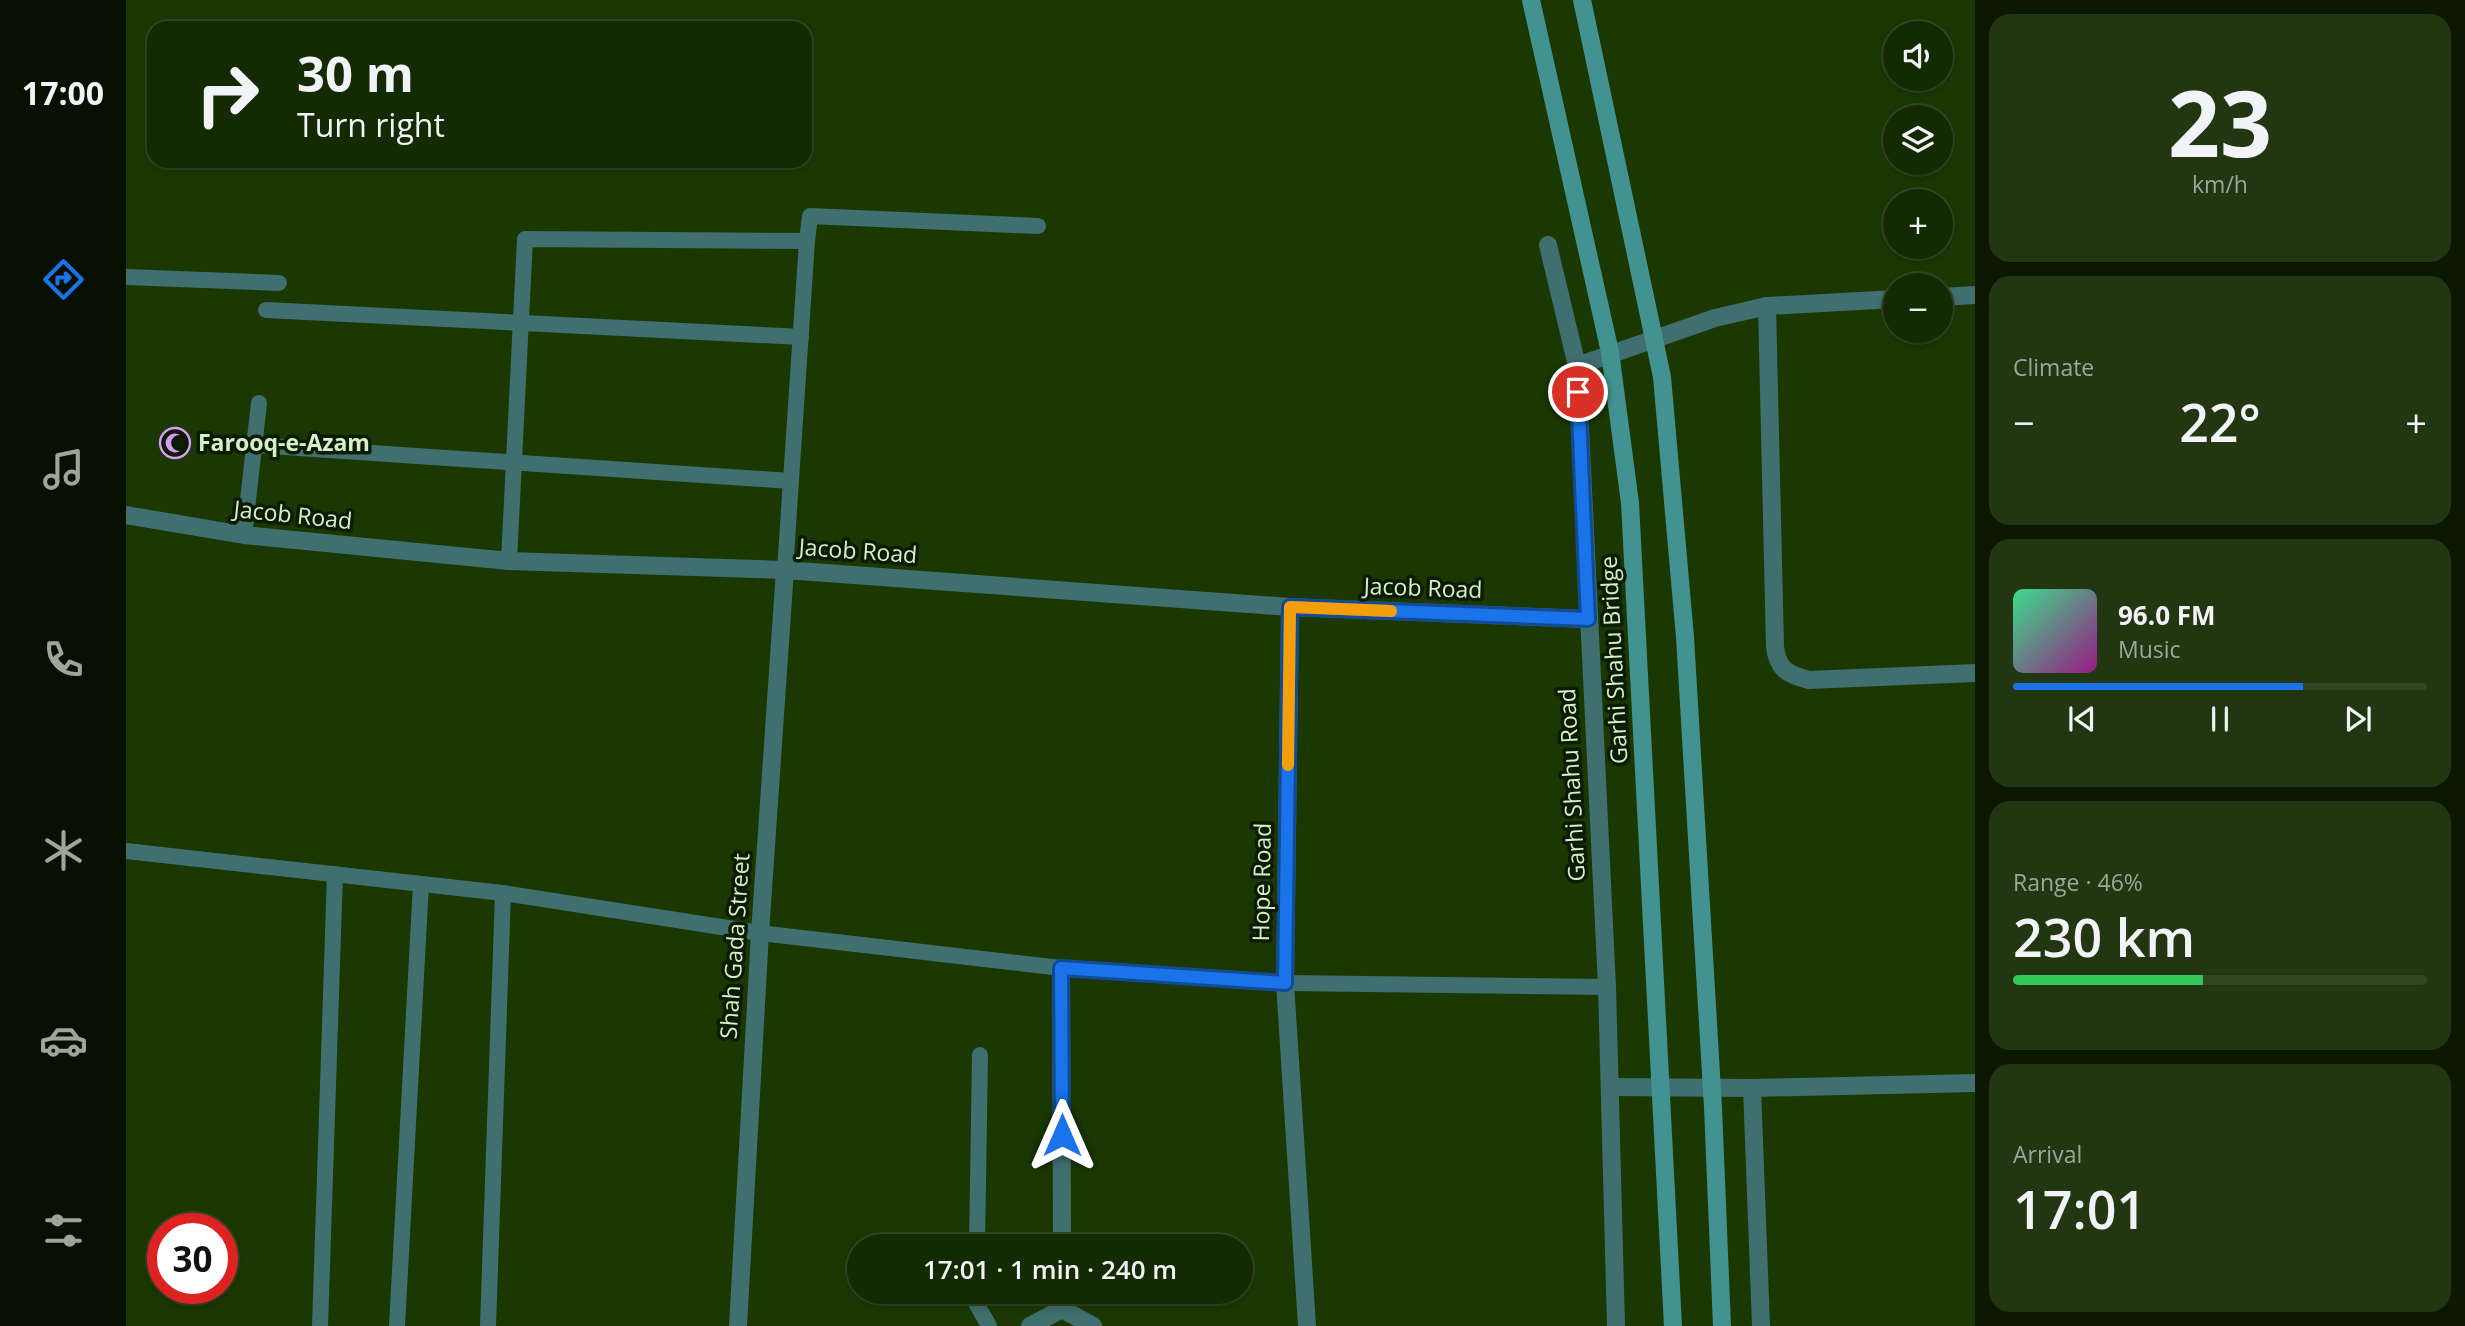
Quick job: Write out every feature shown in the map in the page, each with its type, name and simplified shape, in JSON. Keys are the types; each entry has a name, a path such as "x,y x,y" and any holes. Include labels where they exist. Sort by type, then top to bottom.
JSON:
{"main road":[{"name":"Garhi Shahu Bridge","path":"1531,0 1610,352 1630,503 1673,1326"},
{"path":"1582,0 1662,377 1685,637 1713,1107 1722,1326"}],"street":[{"name":"Garhi Shahu Road","path":"1548,245 1577,366 1607,987 1616,1326"},
{"path":"1953,296 1975,295"},
{"path":"1577,366 1714,318 1767,306 1883,300"},
{"path":"1767,306 1775,646 1782,669 1792,676 1809,680 1975,673"},
{"name":"Jacob Road","path":"126,515 244,535 509,561 785,570 1290,607 1588,619"},
{"name":"Shah Gada Street","path":"738,1326 760,933 785,570"},
{"name":"Hope Road","path":"1290,607 1285,983 1307,1326"},
{"path":"1061,968 1062,1234"},
{"path":"1610,1087 1752,1088 1975,1083"},
{"path":"1752,1088 1761,1326"},
{"path":"1030,1326 1057,1304"},
{"path":"1067,1304 1093,1326"}],"lane":[{"path":"785,570 810,216 1038,226"},
{"path":"509,561 525,239 807,241"},
{"path":"126,277 279,283"},
{"path":"266,310 801,337"},
{"path":"244,535 260,402"},
{"path":"254,445 791,481"},
{"path":"126,850 503,893 760,933 1061,968 1285,983 1607,987"},
{"path":"320,1326 335,874"},
{"path":"397,1326 421,884"},
{"path":"488,1326 503,893"},
{"path":"977,1234 980,1055"},
{"path":"977,1304 989,1326"}],"slow traffic":[{"path":"1288,765 1290,607 1391,611"}],"place":[{"name":"Farooq-e-Azam","path":"175,443"}],"route":[{"path":"1062,1135 1061,968 1285,983 1290,607 1588,619 1578,392"}]}
